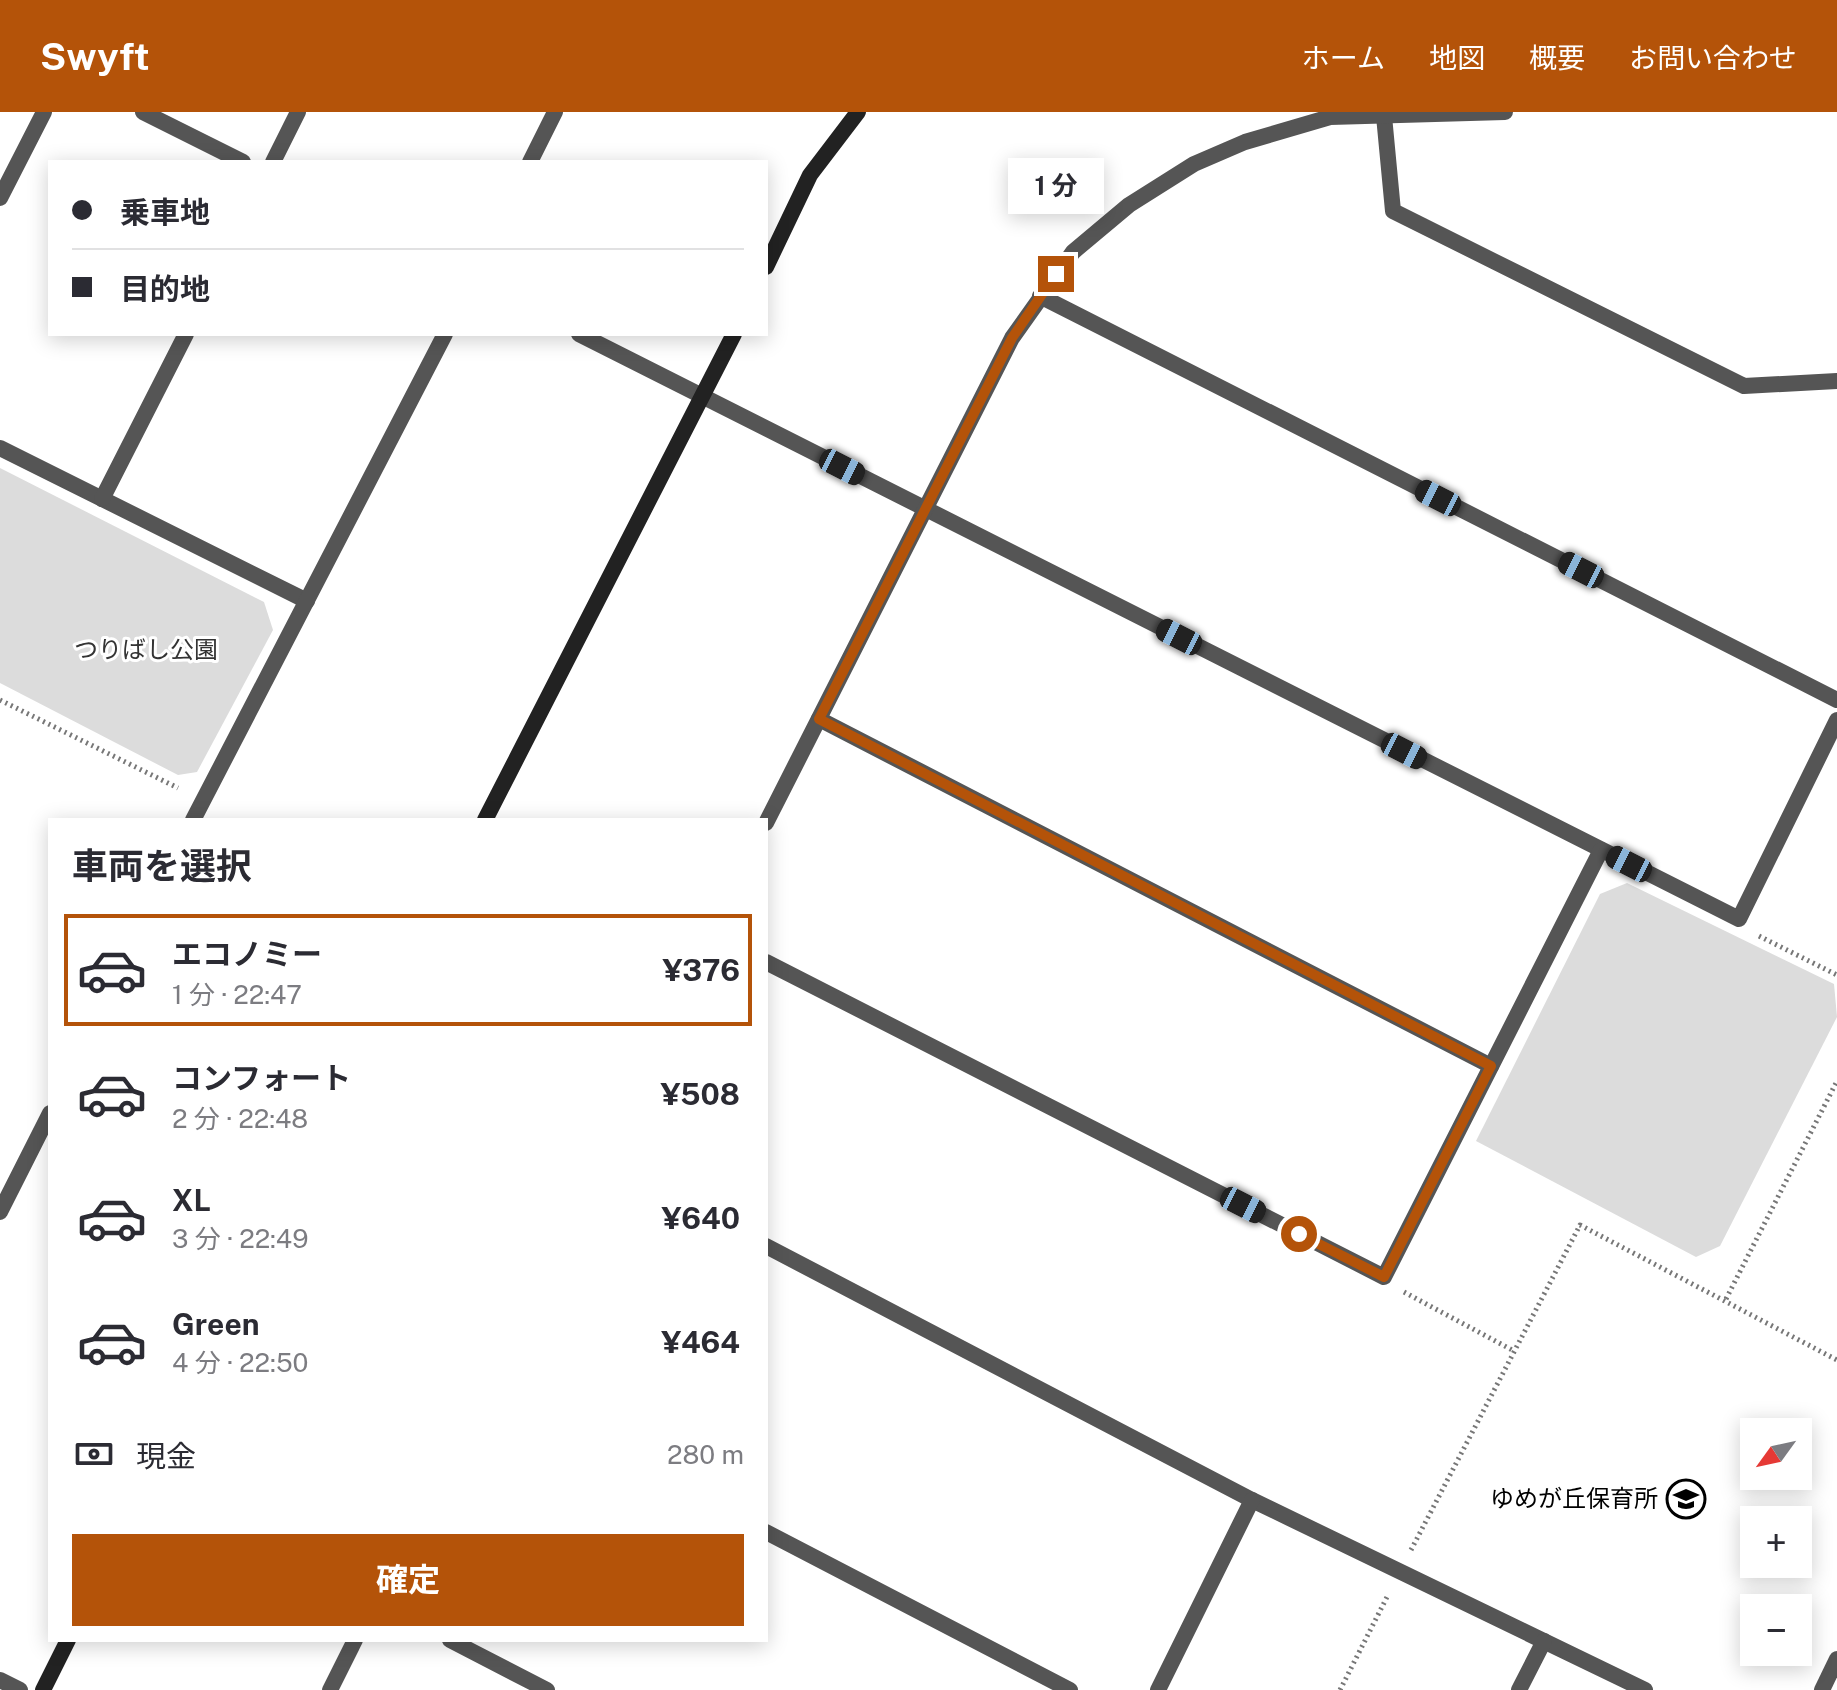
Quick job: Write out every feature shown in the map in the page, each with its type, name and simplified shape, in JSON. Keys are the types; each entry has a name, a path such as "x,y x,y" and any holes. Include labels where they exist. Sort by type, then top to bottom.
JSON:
{"street":[{"path":"0,198 44,112"},
{"path":"143,112 239,160"},
{"path":"274,160 298,112"},
{"path":"531,160 555,112"},
{"path":"768,263 810,175 858,112"},
{"path":"768,819 1012,338 1073,252 1129,205 1194,164 1245,142 1330,117 1505,112"},
{"path":"1384,116 1393,211 1744,386 1837,381"},
{"path":"1040,296 1837,700"},
{"path":"102,499 185,336"},
{"path":"194,818 444,336"},
{"path":"583,336 1739,919 1837,720"},
{"path":"486,818 733,336"},
{"path":"0,448 307,601"},
{"path":"819,719 1491,1066"},
{"path":"768,963 1384,1277 1601,850"},
{"path":"0,1212 48,1117"},
{"path":"768,1247 1252,1500 1399,1574 1645,1690"},
{"path":"1158,1690 1252,1500"},
{"path":"768,1533 1070,1690"},
{"path":"1519,1690 1544,1641"},
{"path":"43,1690 67,1642"},
{"path":"330,1690 354,1642"},
{"path":"454,1642 547,1690"},
{"path":"1822,1690 1837,1659"},
{"path":"0,1680 20,1690"}],"path":[{"path":"0,700 203,801"},
{"path":"1739,919 1762,938 1837,975"},
{"path":"1726,1299 1837,1081"},
{"path":"1340,1690 1580,1225 1837,1360"},
{"path":"1384,1277 1407,1294 1514,1351"}],"green space":[{"name":"つりばし公園","path":"0,468 264,602 273,630 197,772 178,775 0,683"},
{"path":"1627,883 1834,984 1837,1017 1720,1246 1696,1257 1476,1141 1600,894"}],"place":[{"name":"ゆめが丘保育所","path":"1686,1499"}],"route":[{"path":"1056,274 1012,338 819,719 1491,1066 1384,1277 1299,1234"}]}
